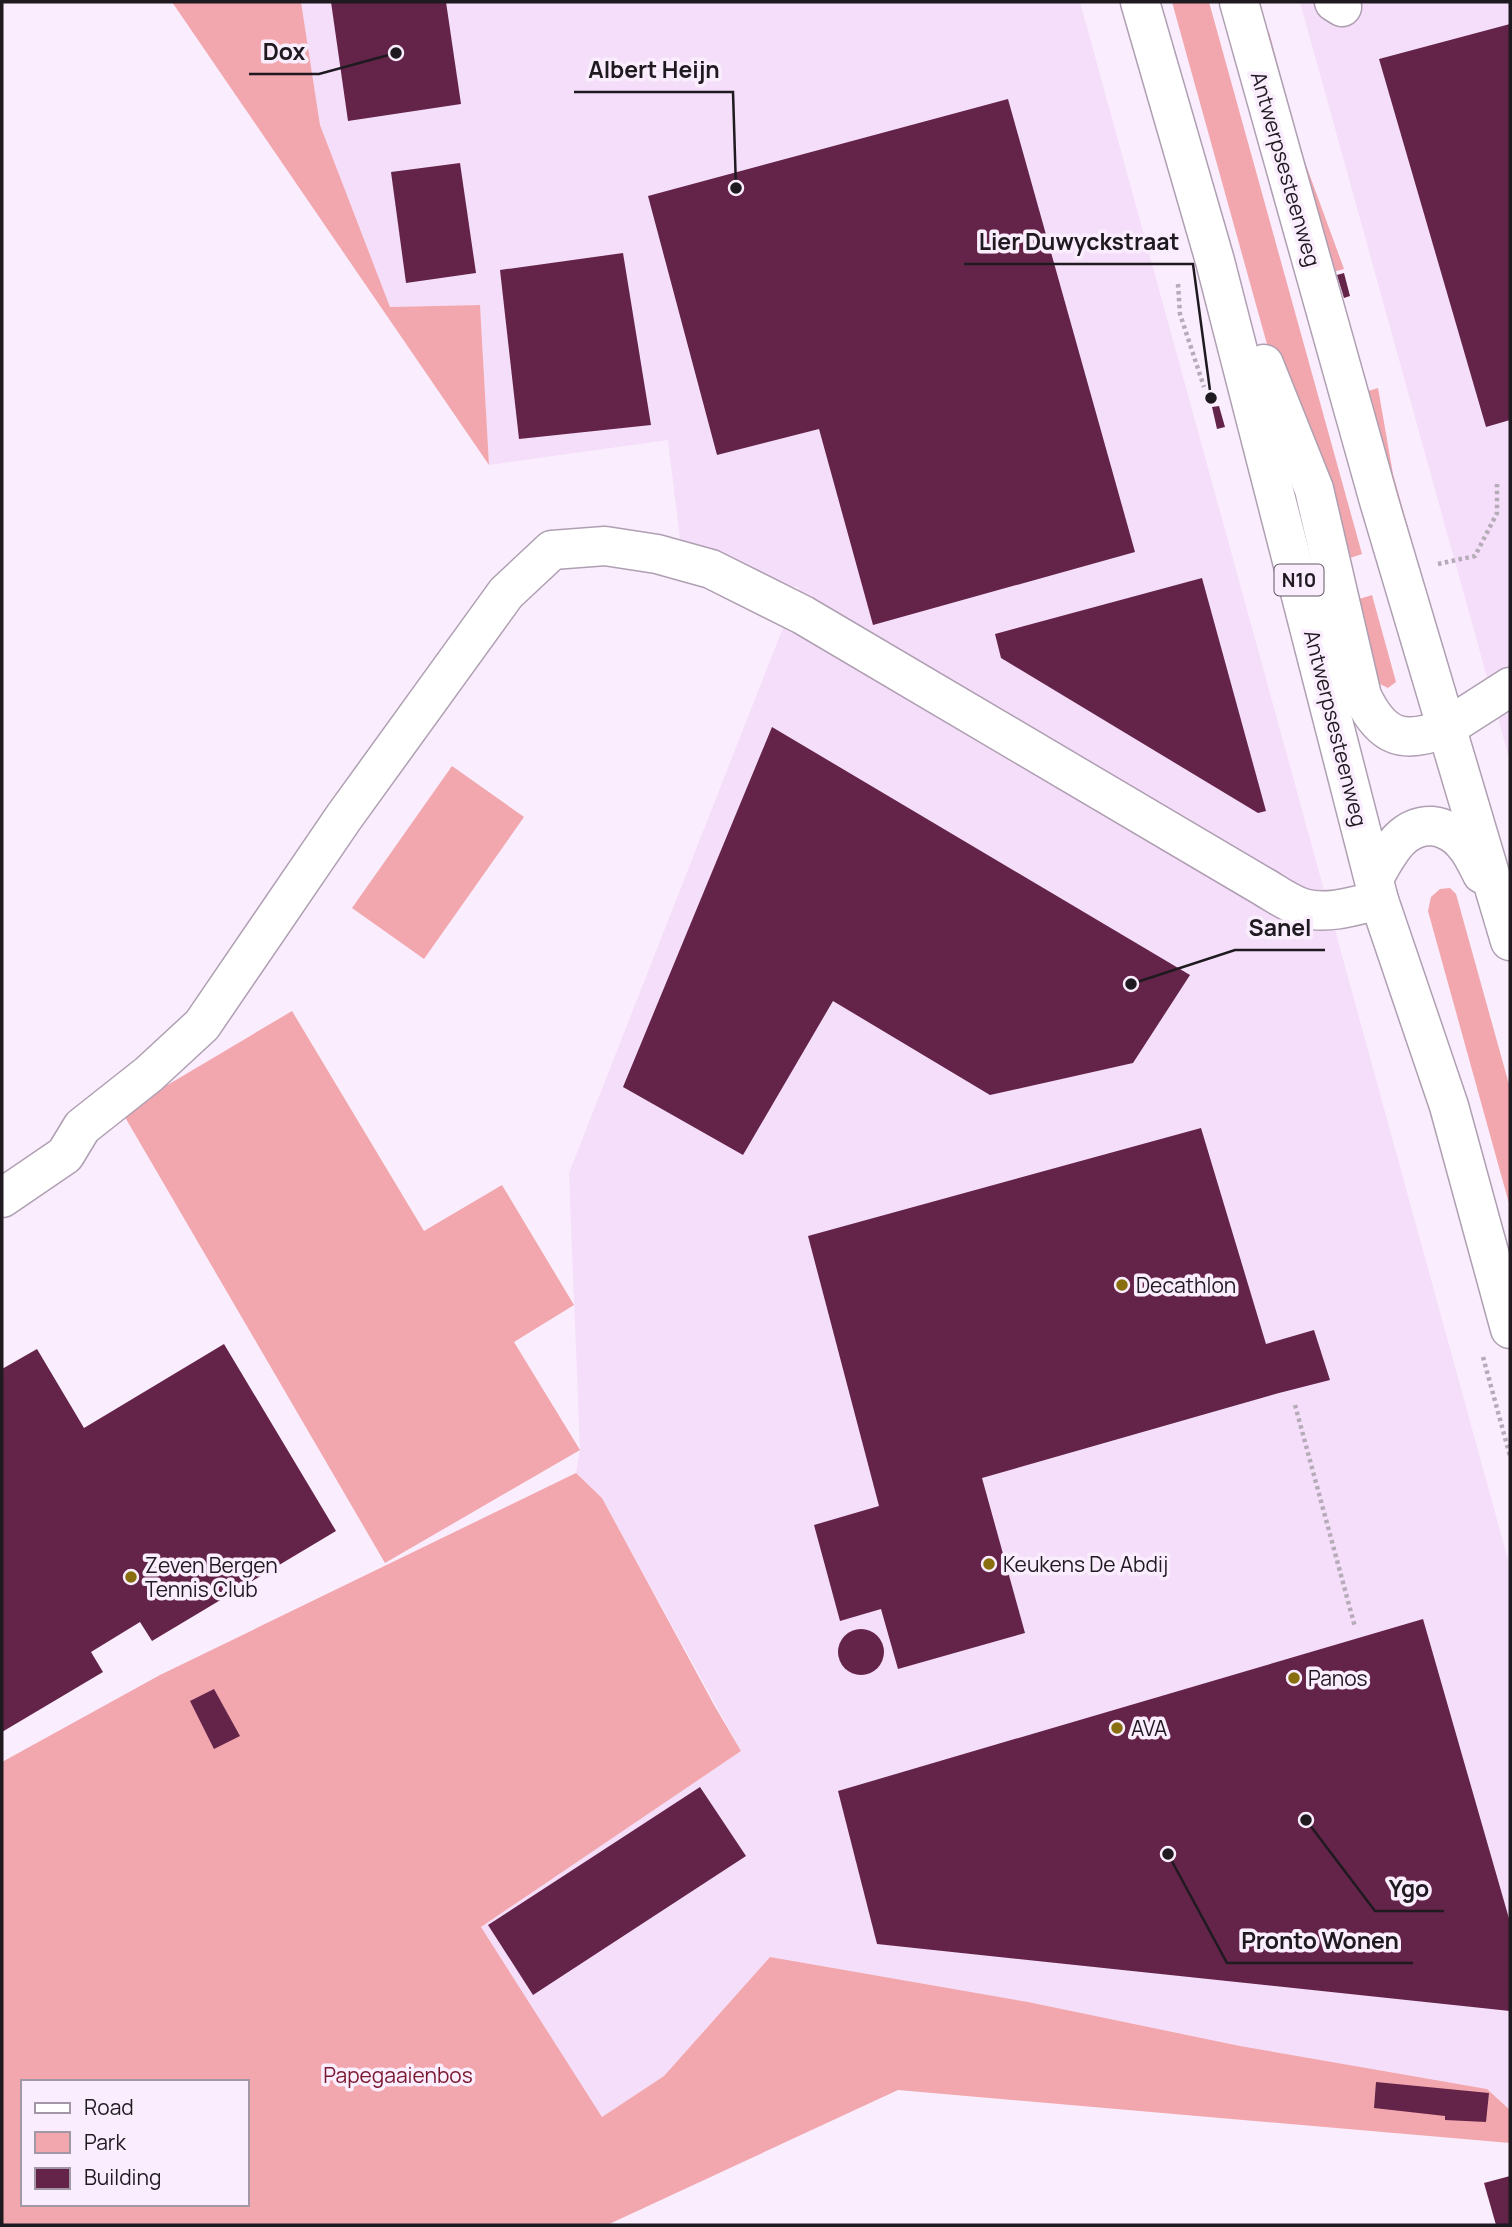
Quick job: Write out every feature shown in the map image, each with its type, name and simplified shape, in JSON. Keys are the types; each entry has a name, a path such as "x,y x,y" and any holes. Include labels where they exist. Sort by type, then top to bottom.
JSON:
{"main road":[{"name":"Antwerpsesteenweg","path":"1140,2 1216,261 1376,889 1449,1106 1510,1329"},
{"name":"Antwerpsesteenweg","path":"1247,4 1401,572 1505,923"},
{"name":"N10","path":"1216,261 1254,340 1314,489 1362,696 1372,716 1388,732 1425,737 1446,729"},
{"path":"2,1198 65,1155 82,1126 149,1073 202,1025 344,817 506,593 552,550 605,547 657,554 711,569 803,615 1302,908 1342,909 1376,889 1391,849 1404,835 1419,826 1443,827 1465,843 1505,923"},
{"path":"1446,729 1510,687"}],"path":[{"path":"1401,572 1475,556 1497,513 1497,484"},
{"path":"1295,1405 1355,1627"}],"shaded area":[{"path":"301,2 1080,2 1510,1567 1510,2110 1487,2089 1240,2046 1028,2002 770,1957 664,2076 602,2117 481,1927 741,1751 602,1498 576,1473 580,1450 569,1173 799,587 685,580 668,440 489,465 480,305 390,307 320,125"},
{"path":"1300,2 1510,2 1510,762 1485,670"}],"green space":[{"path":"172,2 301,2 320,125 390,307 480,305 489,465"},
{"path":"1172,2 1209,2 1362,554 1344,560 1270,355"},
{"path":"1269,32 1299,146 1344,269 1329,273 1264,36"},
{"path":"1378,388 1393,474 1412,542 1405,544 1365,392"},
{"path":"1372,595 1396,682 1388,688 1380,684 1356,600"},
{"path":"452,766 524,817 424,959 352,908"},
{"path":"1450,888 1456,894 1510,1088 1510,1207 1428,911 1431,897 1440,889"},
{"path":"292,1011 424,1231 502,1185 574,1305 514,1342 580,1450 385,1563 122,1112"},
{"name":"Papegaaienbos","path":"576,1473 602,1498 741,1751 481,1927 602,2117 664,2076 770,1957 1028,2002 1240,2046 1487,2089 1510,2110 1510,2143 898,2090 607,2225 2,2225 2,1762 160,1675"}],"building":[{"path":"331,2 446,2 461,104 348,121"},
{"path":"1510,24 1510,420 1486,427 1379,59"},
{"path":"1008,99 1135,552 873,625 819,429 717,455 648,196"},
{"path":"460,163 476,273 406,283 391,172"},
{"path":"623,253 651,425 519,439 500,270"},
{"path":"1344,273 1350,296 1344,298 1337,275"},
{"path":"1219,406 1225,427 1217,429 1212,407"},
{"path":"1202,578 1266,811 1258,813 1001,658 995,634"},
{"path":"772,727 1190,975 1133,1063 990,1095 833,1001 743,1155 623,1087"},
{"path":"1201,1128 1266,1344 1314,1330 1330,1380 982,1478 1025,1633 898,1669 881,1609 840,1621 814,1525 879,1506 808,1236"},
{"name":"Zeven Bergen Tennis Club","path":"224,1344 336,1531 152,1641 140,1622 91,1652 103,1672 2,1732 2,1369 37,1349 84,1428"},
{"path":"1423,1619 1510,1922 1510,2011 877,1944 838,1791"},
{"path":"861,1629 878,1635 884,1652 878,1669 861,1675 844,1669 838,1652 844,1635"},
{"path":"214,1689 240,1736 214,1749 190,1701"},
{"path":"700,1787 746,1856 533,1995 488,1925"},
{"path":"1376,2082 1489,2093 1486,2122 1445,2120 1445,2116 1374,2108"},
{"path":"1510,2176 1510,2225 1496,2225 1484,2183"}],"place":[{"name":"Dox","path":"396,53"},
{"name":"Albert Heijn","path":"736,188"},
{"name":"Lier Duwyckstraat","path":"1211,398"},
{"name":"Sanel","path":"1131,984"},
{"name":"Decathlon","path":"1122,1285"},
{"name":"Keukens De Abdij","path":"989,1564"},
{"name":"Zeven Bergen Tennis Club","path":"131,1577"},
{"name":"Panos","path":"1294,1678"},
{"name":"AVA","path":"1117,1728"},
{"name":"Ygo","path":"1306,1820"},
{"name":"Pronto Wonen","path":"1168,1854"}]}
